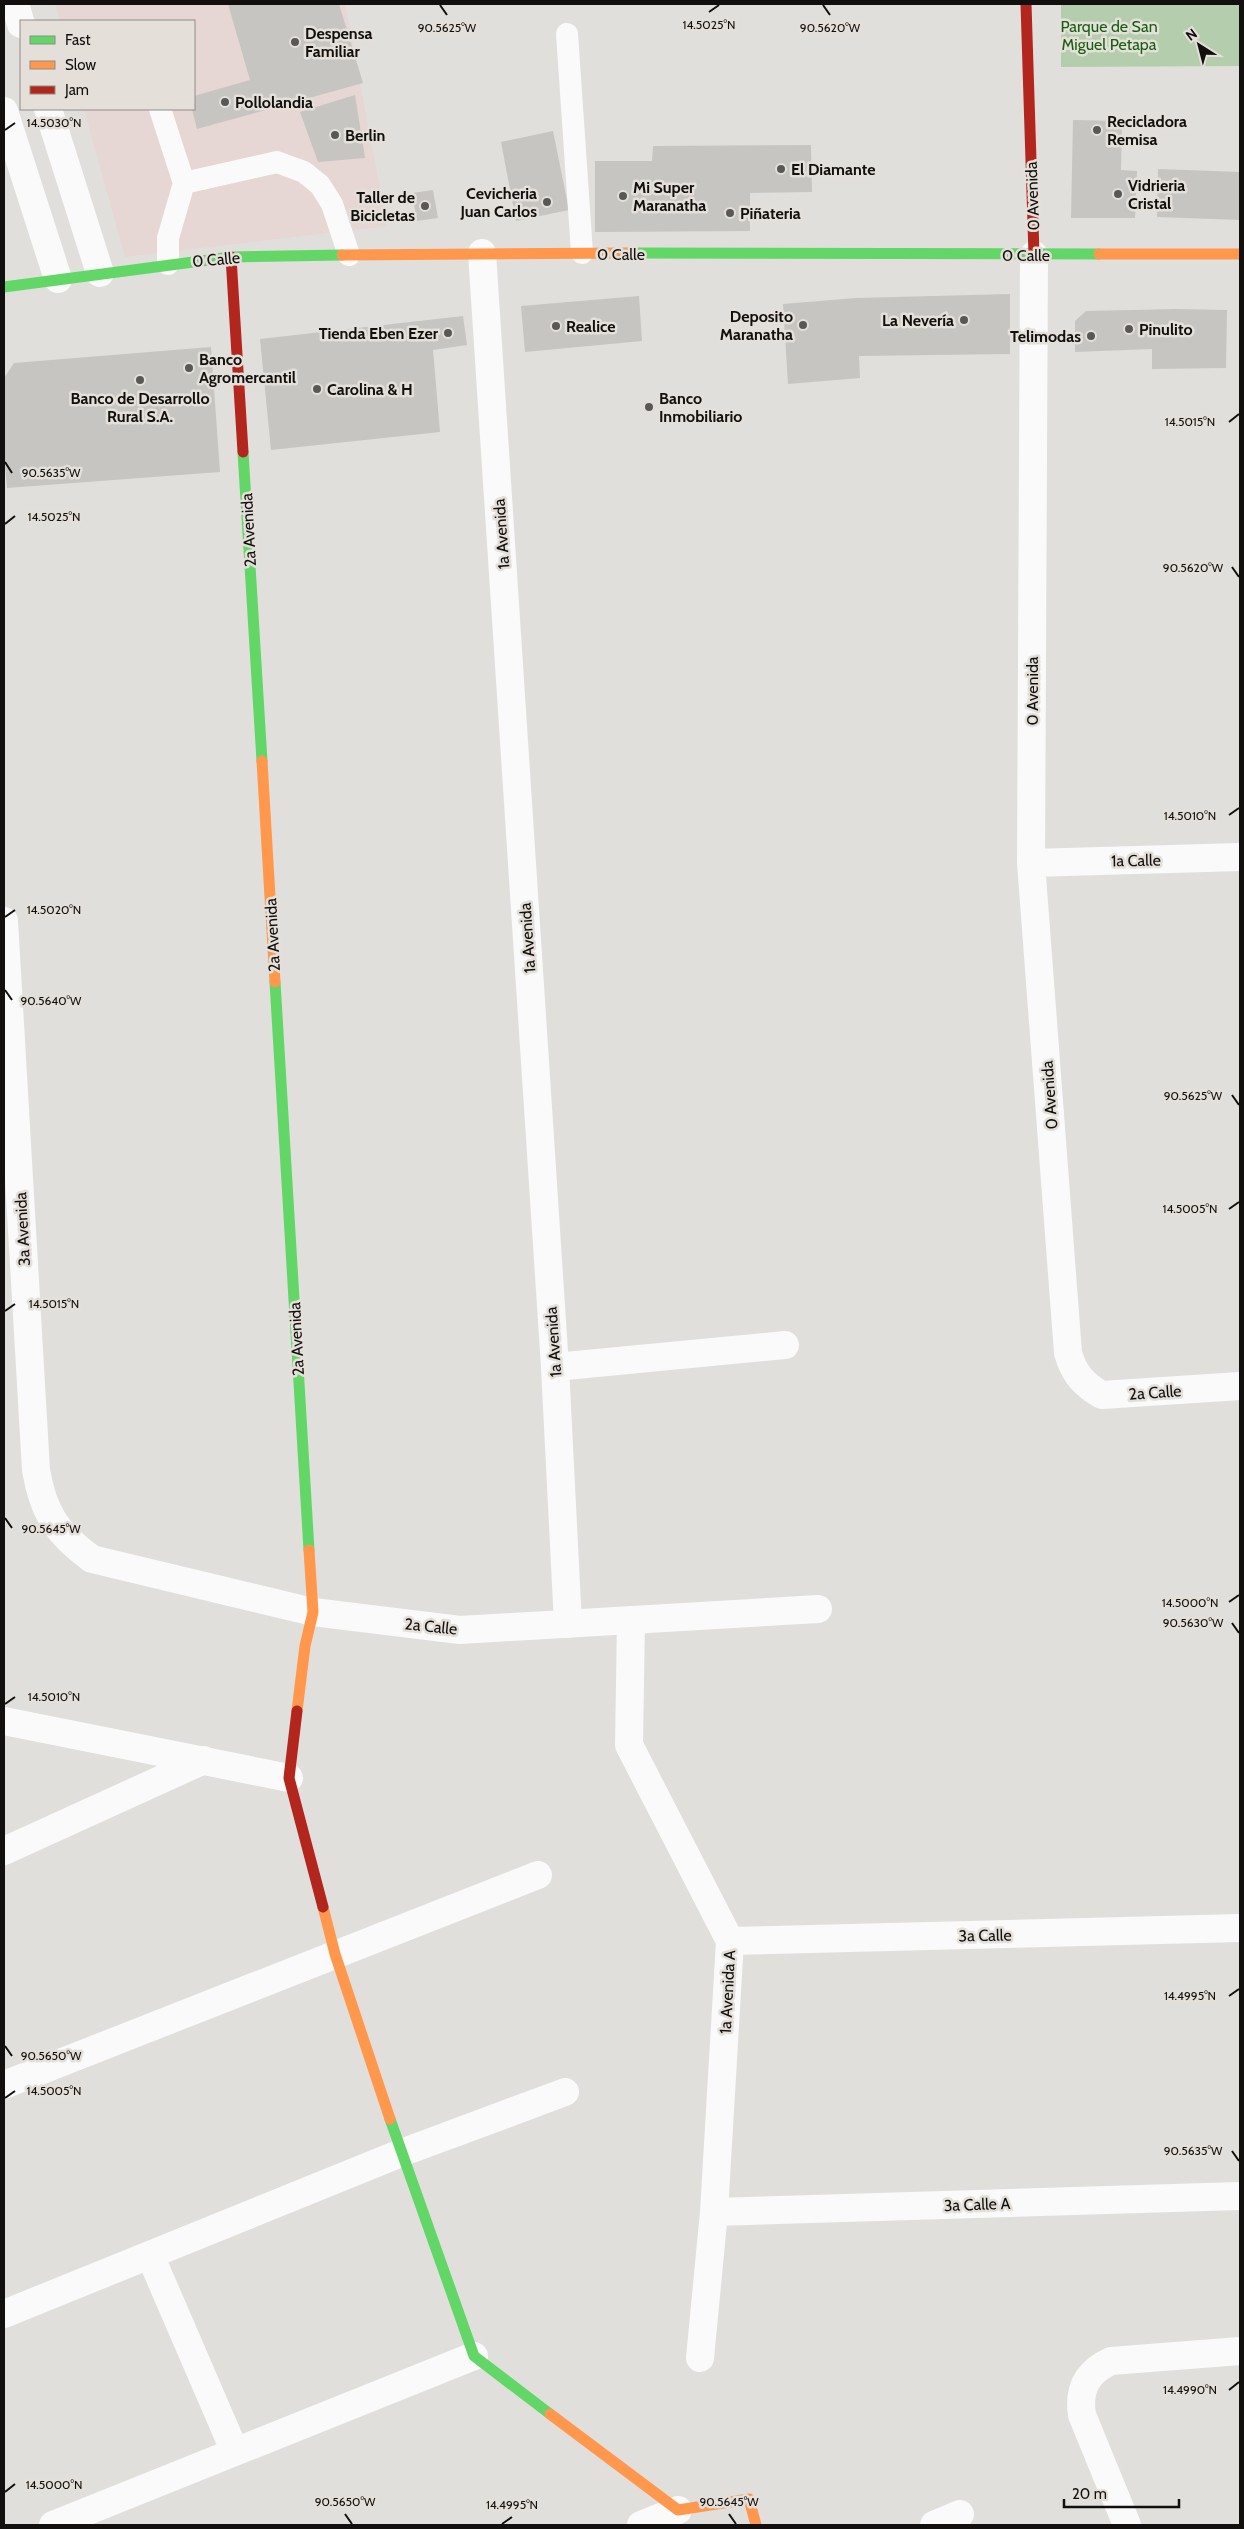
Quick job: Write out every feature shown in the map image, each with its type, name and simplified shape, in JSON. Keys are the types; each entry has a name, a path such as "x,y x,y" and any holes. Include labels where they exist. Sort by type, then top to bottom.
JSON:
{"street":[{"path":"16,4 20,20"},
{"name":"0 Avenida","path":"1026,4 1034,255 1031,863 1068,1353 1076,1375"},
{"path":"48,110 100,273"},
{"path":"4,111 58,279"},
{"name":"0 Calle","path":"4,287 231,257 482,252 1034,255 1240,254"},
{"name":"1a Avenida","path":"482,252 555,1367 568,1624"},
{"name":"2a Avenida","path":"231,257 313,1612 305,1646 289,1778"},
{"name":"1a Calle","path":"1031,863 1240,857"},
{"name":"3a Avenida","path":"4,921 36,1470 40,1492 48,1512 60,1531"},
{"path":"555,1367 785,1345"},
{"name":"2a Calle","path":"1076,1375 1083,1383 1102,1395 1240,1386"},
{"name":"2a Calle","path":"60,1531 75,1547 92,1559 313,1612 460,1630 818,1609"},
{"name":"1a Avenida A","path":"631,1620 629,1745 730,1941 714,2212 700,2358"},
{"path":"4,1721 289,1778 335,1954 401,2153 474,2356 678,2510"},
{"path":"4,1851 204,1760"},
{"path":"4,2085 538,1875"},
{"name":"3a Calle","path":"730,1941 1240,1928"},
{"path":"4,2314 401,2153 565,2092"},
{"name":"3a Calle A","path":"714,2212 1240,2196"},
{"path":"150,2254 235,2452"},
{"path":"1127,2525 1082,2415 1081,2396 1088,2377 1094,2370 1111,2361 1240,2351"},
{"path":"53,2525 474,2356"},
{"path":"641,2525 678,2510 749,2499 756,2525"},
{"path":"934,2525 960,2514"}],"lane":[{"path":"567,34 582,253"},
{"path":"160,110 184,183 168,238 168,264"},
{"path":"184,183 277,162 304,172 320,185 332,204 349,255"}],"shaded area":[{"path":"55,4 345,4 387,226 125,257 84,110 195,110 195,20 60,20"}],"green space":[{"name":"Parque de San Miguel Petapa","path":"1061,4 1240,4 1240,66 1061,67"}],"building":[{"name":"Despensa Familiar","path":"228,4 339,4 363,83 197,129 192,110 195,110 195,96 250,80"},
{"name":"Berlin","path":"355,95 365,158 318,162 300,112"},
{"path":"1073,120 1122,121 1121,170 1137,171 1135,218 1071,218"},
{"path":"553,131 569,210 516,221 501,142"},
{"path":"811,145 812,192 750,193 750,231 595,232 595,161 652,161 653,146"},
{"path":"1158,169 1240,172 1240,220 1157,217"},
{"name":"Taller de Bicicletas","path":"433,190 438,218 417,221 412,193"},
{"path":"1010,294 1010,354 859,356 860,378 788,384 783,304 856,298"},
{"path":"639,296 642,341 525,352 521,306"},
{"path":"1227,310 1226,368 1152,369 1152,349 1075,352 1075,321 1086,311"},
{"path":"463,316 467,345 433,350 440,432 271,450 260,339"},
{"path":"211,347 220,472 7,488 4,451 4,378 14,363"}],"traffic: fast":[{"path":"628,253 1099,254"},
{"path":"4,287 231,257 342,255"},
{"path":"243,452 262,761"},
{"path":"275,982 309,1550"},
{"path":"390,2119 474,2356 550,2414"}],"traffic: slow":[{"path":"342,255 628,253"},
{"path":"1099,254 1240,254"},
{"path":"262,761 275,982"},
{"path":"297,1711 305,1646 313,1612 309,1550"},
{"path":"323,1907 335,1954 390,2119"},
{"path":"550,2414 678,2510 749,2499 756,2525"}],"traffic: jam":[{"path":"1026,4 1034,255"},
{"path":"231,257 243,452"},
{"path":"297,1711 289,1778 323,1907"}],"place":[{"name":"Despensa Familiar","path":"295,42"},
{"name":"Pollolandia","path":"225,102"},
{"name":"Recicladora Remisa","path":"1097,130"},
{"name":"Berlin","path":"335,135"},
{"name":"El Diamante","path":"781,169"},
{"name":"Vidrieria Cristal","path":"1118,194"},
{"name":"Mi Super Maranatha","path":"623,196"},
{"name":"Cevicheria Juan Carlos","path":"547,202"},
{"name":"Taller de Bicicletas","path":"425,206"},
{"name":"Piñateria","path":"730,213"},
{"name":"La Nevería","path":"964,320"},
{"name":"Deposito Maranatha","path":"803,325"},
{"name":"Realice","path":"556,326"},
{"name":"Pinulito","path":"1129,329"},
{"name":"Tienda Eben Ezer","path":"448,333"},
{"name":"Telimodas","path":"1091,336"},
{"name":"Banco Agromercantil","path":"189,368"},
{"name":"Banco de Desarrollo Rural S.A.","path":"140,380"},
{"name":"Carolina & H","path":"317,389"},
{"name":"Banco Inmobiliario","path":"649,407"}]}
